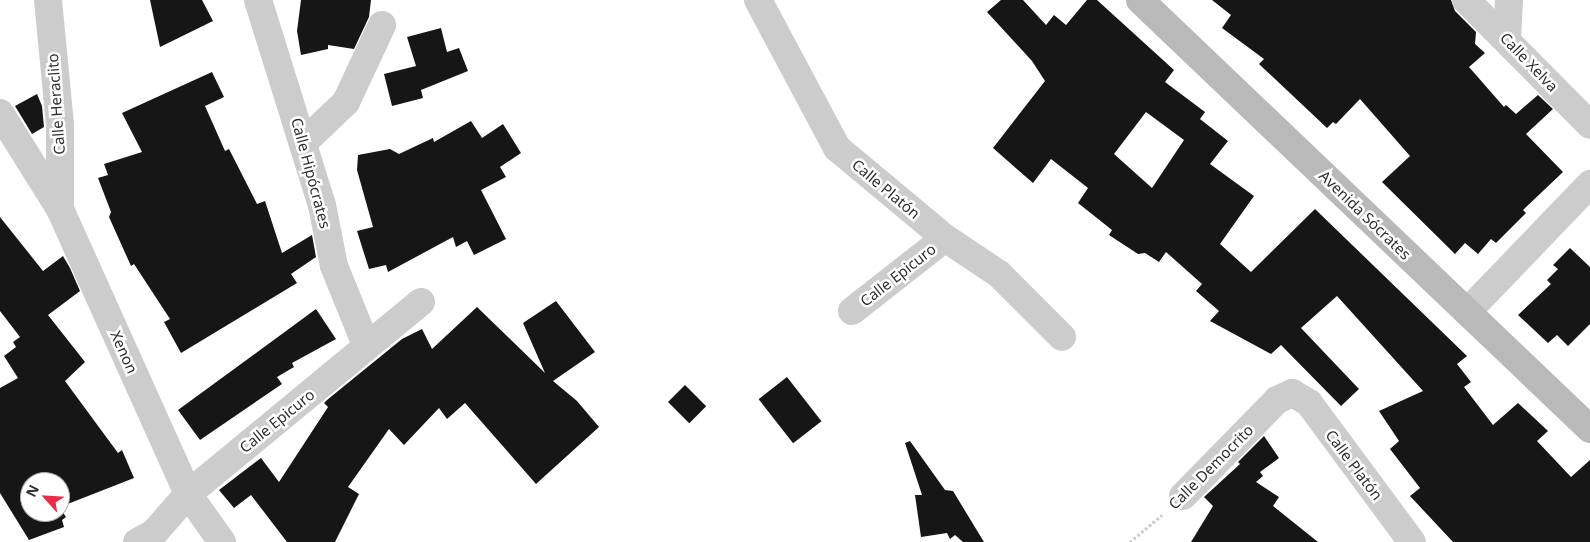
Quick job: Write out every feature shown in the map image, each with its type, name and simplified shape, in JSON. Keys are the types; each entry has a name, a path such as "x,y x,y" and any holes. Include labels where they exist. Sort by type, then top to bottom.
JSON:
{"street":[{"name":"Calle Heraclito","path":"48,0 60,125 60,209"},
{"name":"Calle Hipócrates","path":"258,0 322,204 334,266 366,345"},
{"name":"Calle Platón","path":"758,0 837,148 945,238 999,274 1062,337"},
{"name":"Avenida Sócrates","path":"1140,0 1590,429"},
{"name":"Calle Xelva","path":"1466,0 1507,39 1590,125"},
{"path":"1507,39 1509,0"},
{"path":"303,143 346,102 382,25"},
{"name":"Xenon","path":"0,113 60,209 188,494 222,542"},
{"path":"1467,312 1590,184"},
{"name":"Calle Epicuro","path":"852,311 945,238"},
{"name":"Calle Epicuro","path":"137,542 154,533 188,494 366,345 421,302"},
{"name":"Calle Platón","path":"1292,393 1309,403 1412,542"},
{"name":"Calle Democrito","path":"1183,496 1277,400 1292,393"}],"path":[{"name":"Calle Democrito","path":"1130,542 1183,496"}],"building":[{"path":"150,0 202,0 213,21 160,47"},
{"path":"301,0 371,0 369,17 354,49 328,45 328,49 301,55 297,31"},
{"path":"1001,0 1023,0 1046,25 1054,15 1066,25 1087,0 1097,0 1174,70 1165,82 1205,112 1200,119 1228,141 1210,164 1254,196 1220,244 1251,272 1315,209 1467,356 1457,364 1471,382 1464,387 1493,425 1518,403 1548,431 1537,441 1571,477 1590,460 1590,542 1453,542 1410,496 1420,488 1390,449 1399,441 1379,411 1423,391 1337,296 1301,328 1359,389 1341,406 1281,345 1271,354 1210,321 1219,311 1196,291 1202,284 1166,252 1159,262 1145,253 1138,254 1109,235 1112,230 1078,203 1088,188 1051,159 1033,183 993,148 1045,81 1032,61 987,12","holes":["1146,112 1184,140 1152,188 1114,154"]},
{"path":"1212,0 1451,0 1455,11 1476,32 1475,44 1485,53 1469,67 1504,107 1506,105 1516,114 1538,95 1553,109 1526,134 1563,172 1523,210 1526,213 1496,243 1491,239 1478,254 1465,243 1455,254 1382,182 1410,156 1360,99 1336,124 1333,122 1327,128 1259,64 1264,59 1222,28 1231,15"},
{"path":"441,28 447,52 459,48 468,71 421,90 423,98 392,106 384,74 416,66 407,37"},
{"path":"212,72 224,97 205,106 225,151 229,149 257,204 265,201 282,253 312,235 316,257 291,274 297,283 181,353 164,322 170,319 134,264 131,266 109,217 111,212 98,178 108,175 104,164 142,152 122,113"},
{"path":"37,94 42,106 44,127 32,134 15,106"},
{"path":"471,121 482,138 503,124 521,153 500,167 506,177 481,190 506,239 474,255 467,241 456,247 453,237 388,272 386,265 369,269 357,231 373,227 357,170 358,155 390,149 399,154 433,138 434,142"},
{"path":"0,217 43,271 63,256 70,268 80,291 48,315 85,362 65,381 118,453 122,450 134,478 70,503 70,472 20,472 20,522 63,522 64,527 29,540 0,493 0,388 18,378 4,356 16,347 13,342 20,337 0,311"},
{"path":"1570,248 1590,267 1590,324 1568,346 1557,335 1548,343 1518,315 1551,284 1547,280 1558,269 1553,265"},
{"path":"556,301 595,352 553,381 577,401 599,427 536,484 465,403 447,419 439,408 404,445 389,429 348,487 359,494 335,542 287,542 251,495 234,508 219,490 261,458 279,482 328,407 324,403 327,400 402,339 422,329 432,349 477,307 545,373 523,323"},
{"path":"316,309 336,339 292,363 294,367 277,377 282,384 200,440 178,410"},
{"path":"787,377 821,421 793,443 759,399"},
{"path":"685,385 706,406 689,423 668,402"},
{"path":"1264,436 1279,458 1260,472 1263,476 1256,482 1279,497 1273,506 1318,542 1191,542 1213,506 1204,497 1240,464 1238,462"},
{"path":"910,441 945,490 953,491 984,542 963,542 955,535 950,539 947,533 921,537 915,495 922,495 905,443"}]}
